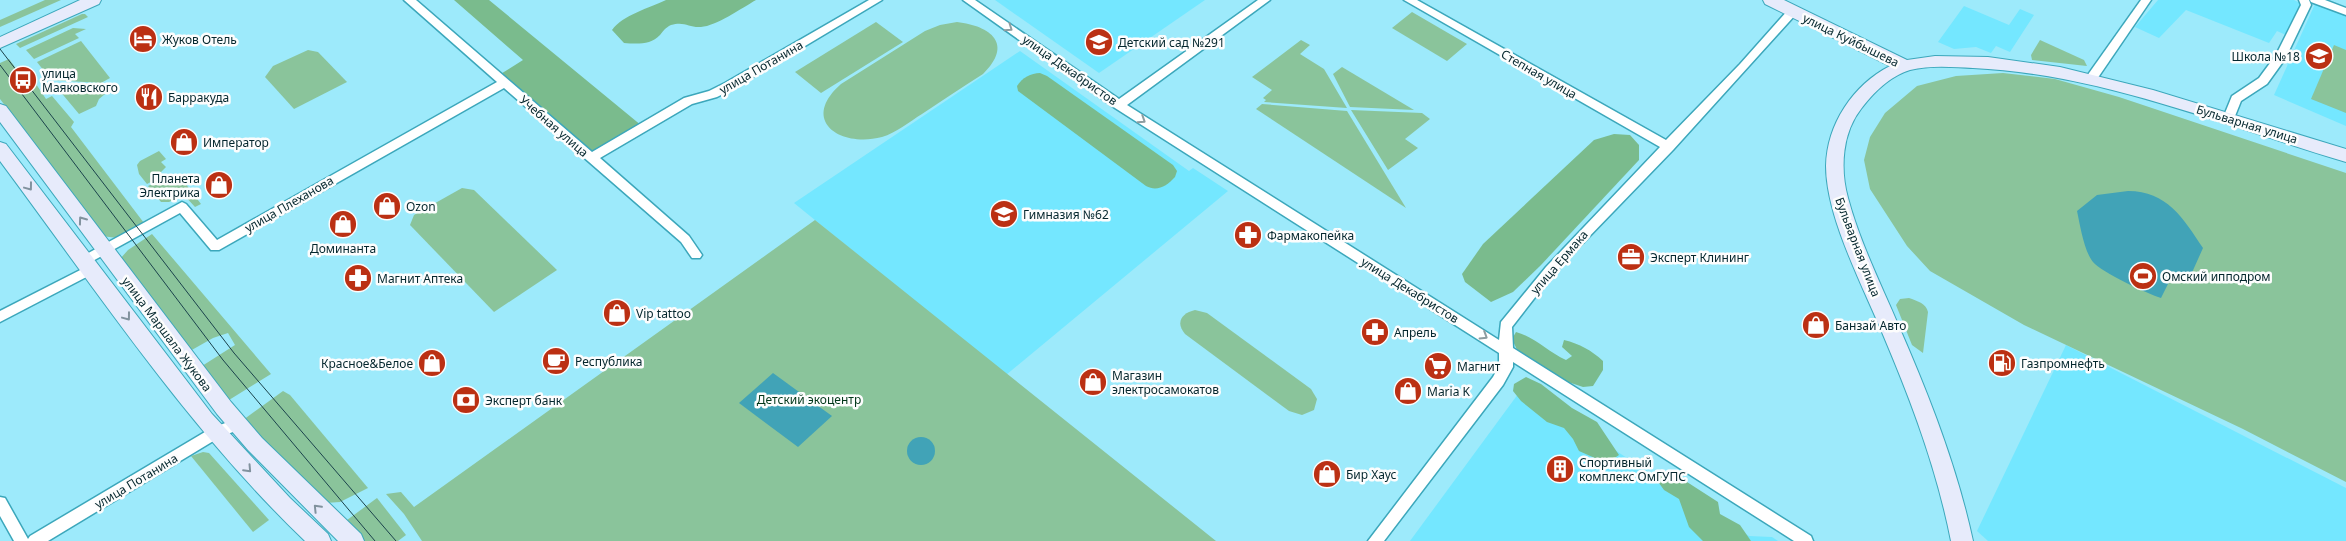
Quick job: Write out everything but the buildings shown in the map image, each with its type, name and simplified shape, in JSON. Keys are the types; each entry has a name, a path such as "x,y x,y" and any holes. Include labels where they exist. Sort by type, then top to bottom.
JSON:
{"main road":[{"path":"0,43 93,0"},
{"name":"улица Куйбышева","path":"1785,4 1905,66"},
{"name":"Бульварная улица","path":"1962,541 1958,519 1941,459 1911,377 1858,251 1838,196 1834,158 1842,124 1860,98 1881,80 1905,66 1936,61 1998,62 2052,70 2090,79 2229,118 2346,156"},
{"name":"улица Маршала Жукова","path":"0,110 103,250 238,424 325,515 353,541"},
{"name":"улица Маршала Жукова","path":"0,148 215,433 282,505 320,541"}],"street":[{"name":"Учебная улица","path":"409,0 685,239 696,254"},
{"name":"улица Потанина","path":"591,158 688,101 713,94 729,86 877,0"},
{"name":"улица Декабристов","path":"968,0 1119,105 1679,458 1806,541"},
{"path":"1119,105 1265,0"},
{"name":"Степная улица","path":"1409,0 1669,147"},
{"path":"2090,79 2146,0"},
{"path":"2229,118 2236,99 2263,81 2281,56 2306,5 2304,0"},
{"path":"2315,0 2346,12"},
{"name":"улица Ермака","path":"1375,541 1498,381 1506,367 1506,326 1523,303 1570,249 1744,67 1785,4"},
{"name":"улица Плеханова","path":"0,317 88,264 103,250 182,207 214,247 504,83"},
{"name":"улица Потанина","path":"35,541 215,433 238,424"},
{"path":"0,503 22,541"}],"shaded area":[{"name":"Детский сад №291","path":"995,0 1205,0 1099,73"},
{"path":"2158,0 2294,0 2304,5 2286,35 2277,31 2269,43 2186,10 2159,38 2135,27"},
{"name":"Школа №18","path":"2315,4 2346,16 2346,126 2274,95"},
{"path":"1964,6 2009,25 2020,9 2034,15 2010,52 1996,46 1991,53 1976,47 1954,49 1938,42"},
{"name":"Гимназия №62","path":"1020,51 1189,171 1193,168 1228,191 1006,375 794,203"},
{"path":"2128,191 2142,192 2164,201 2181,217 2203,248 2190,277 2169,282 2161,298 2105,271 2093,262 2085,245 2077,211 2097,195"},
{"path":"2066,345 2346,488 2346,541 1988,541 1977,531"},
{"path":"773,373 832,416 798,447 739,403"},
{"path":"1521,390 1749,536 1772,537 1778,541 1410,541"},
{"path":"921,437 931,441 935,451 931,461 921,465 911,461 907,451 911,441"}],"green space":[{"path":"45,0 61,0 0,27 0,20"},
{"path":"454,0 489,0 642,126 592,155 499,75 523,60"},
{"path":"666,0 756,0 707,26 671,25 652,41 639,44 624,43 612,30 629,16"},
{"path":"1412,12 1467,44 1447,61 1392,28"},
{"path":"82,14 88,17 20,48 16,44"},
{"path":"876,22 903,42 821,93 795,72"},
{"path":"957,22 980,28 994,38 997,45 997,54 983,74 902,127 882,137 852,139 840,135 830,128 825,120 824,109 829,97 841,84 925,31 940,25"},
{"path":"73,28 86,29 75,34 79,38 34,59 26,50"},
{"path":"1301,40 1310,45 1300,54 1324,69 1347,108 1264,102 1266,100 1263,98 1272,90 1252,77"},
{"path":"2040,40 2084,60 2087,66 2032,60 2031,55"},
{"path":"81,41 110,78 101,83 51,80 37,62"},
{"path":"2334,45 2346,50 2346,113 2311,99"},
{"path":"308,50 318,52 347,82 294,109 265,77 273,66"},
{"path":"9,59 24,79 32,78 46,99 52,96 74,122 71,127 144,223 121,236 105,236 0,99 0,63"},
{"path":"1342,67 1414,110 1350,107 1333,74"},
{"path":"1040,73 1047,76 1173,165 1177,171 1175,177 1162,187 1150,188 1146,186 1018,91 1017,86 1024,78"},
{"name":"Омский ипподром","path":"2003,73 2055,79 2119,97 2346,173 2346,482 2243,429 2024,325 1930,271 1907,246 1870,189 1864,160 1870,137 1885,113 1917,86 1956,76"},
{"path":"54,84 100,86 105,94 99,99 96,106 79,114"},
{"path":"1262,104 1347,111 1406,208 1256,109"},
{"path":"1351,110 1422,113 1430,119 1405,139 1418,148 1388,170"},
{"path":"1614,134 1630,135 1639,145 1639,160 1541,265 1513,292 1491,302 1465,282 1462,274 1483,244 1594,140"},
{"path":"159,151 166,159 161,162 166,167 161,172 160,177 147,184 139,174 137,165 140,161"},
{"path":"162,179 176,180 181,185 185,183 201,204 195,207 184,195 169,202 161,202 148,186"},
{"path":"462,188 474,190 557,270 494,312 410,225 414,215"},
{"name":"Детский экоцентр","path":"815,220 1216,541 422,541 404,514 386,494 401,492 414,507"},
{"path":"152,234 271,374 229,400 202,366 235,345 228,333 213,338 190,351 120,259 128,250"},
{"path":"1909,298 1923,304 1928,312 1923,353 1912,345 1896,305 1900,299"},
{"path":"1195,310 1207,313 1311,389 1317,399 1314,410 1302,415 1289,411 1185,334 1182,330 1181,319 1187,313"},
{"path":"1516,332 1529,337 1566,360 1572,356 1562,347 1564,340 1580,346 1603,361 1603,370 1593,386 1583,387 1565,381 1518,352 1512,339"},
{"path":"1526,377 1541,384 1572,408 1597,422 1619,455 1610,461 1597,459 1579,451 1573,439 1564,428 1547,422 1521,401 1513,391 1514,384"},
{"path":"283,391 290,395 368,488 340,502 325,503 243,420"},
{"path":"203,452 209,453 269,520 253,532 191,456"},
{"path":"1659,473 1673,473 1718,502 1720,514 1740,525 1751,541 1703,541 1689,527 1679,499 1664,490 1656,479"},
{"path":"377,498 406,535 398,541 364,541 343,523"}],"tram line":[{"path":"0,49 234,353 396,541"},
{"path":"0,65 223,360 375,541"}],"place":[{"name":"Жуков Отель","path":"143,39"},
{"name":"Детский сад №291","path":"1099,42"},
{"name":"Школа №18","path":"2319,56"},
{"name":"улица Маяковского","path":"23,80"},
{"name":"Барракуда","path":"149,97"},
{"name":"Император","path":"184,142"},
{"name":"Планета Электрика","path":"219,185"},
{"name":"Ozon","path":"387,206"},
{"name":"Гимназия №62","path":"1004,214"},
{"name":"Доминанта","path":"343,224"},
{"name":"Фармакопейка","path":"1248,235"},
{"name":"Эксперт Клининг","path":"1631,257"},
{"name":"Омский ипподром","path":"2143,276"},
{"name":"Магнит Аптека","path":"358,278"},
{"name":"Vip tattoo","path":"617,313"},
{"name":"Банзай Авто","path":"1816,325"},
{"name":"Апрель","path":"1375,332"},
{"name":"Республика","path":"556,361"},
{"name":"Красное&Белое","path":"432,363"},
{"name":"Газпромнефть","path":"2002,363"},
{"name":"Магнит","path":"1438,366"},
{"name":"Магазин электросамокатов","path":"1093,382"},
{"name":"Maria K","path":"1408,391"},
{"name":"Эксперт банк","path":"466,400"},
{"name":"Спортивный комплекс ОмГУПС","path":"1560,469"},
{"name":"Бир Хаус","path":"1327,474"}]}
